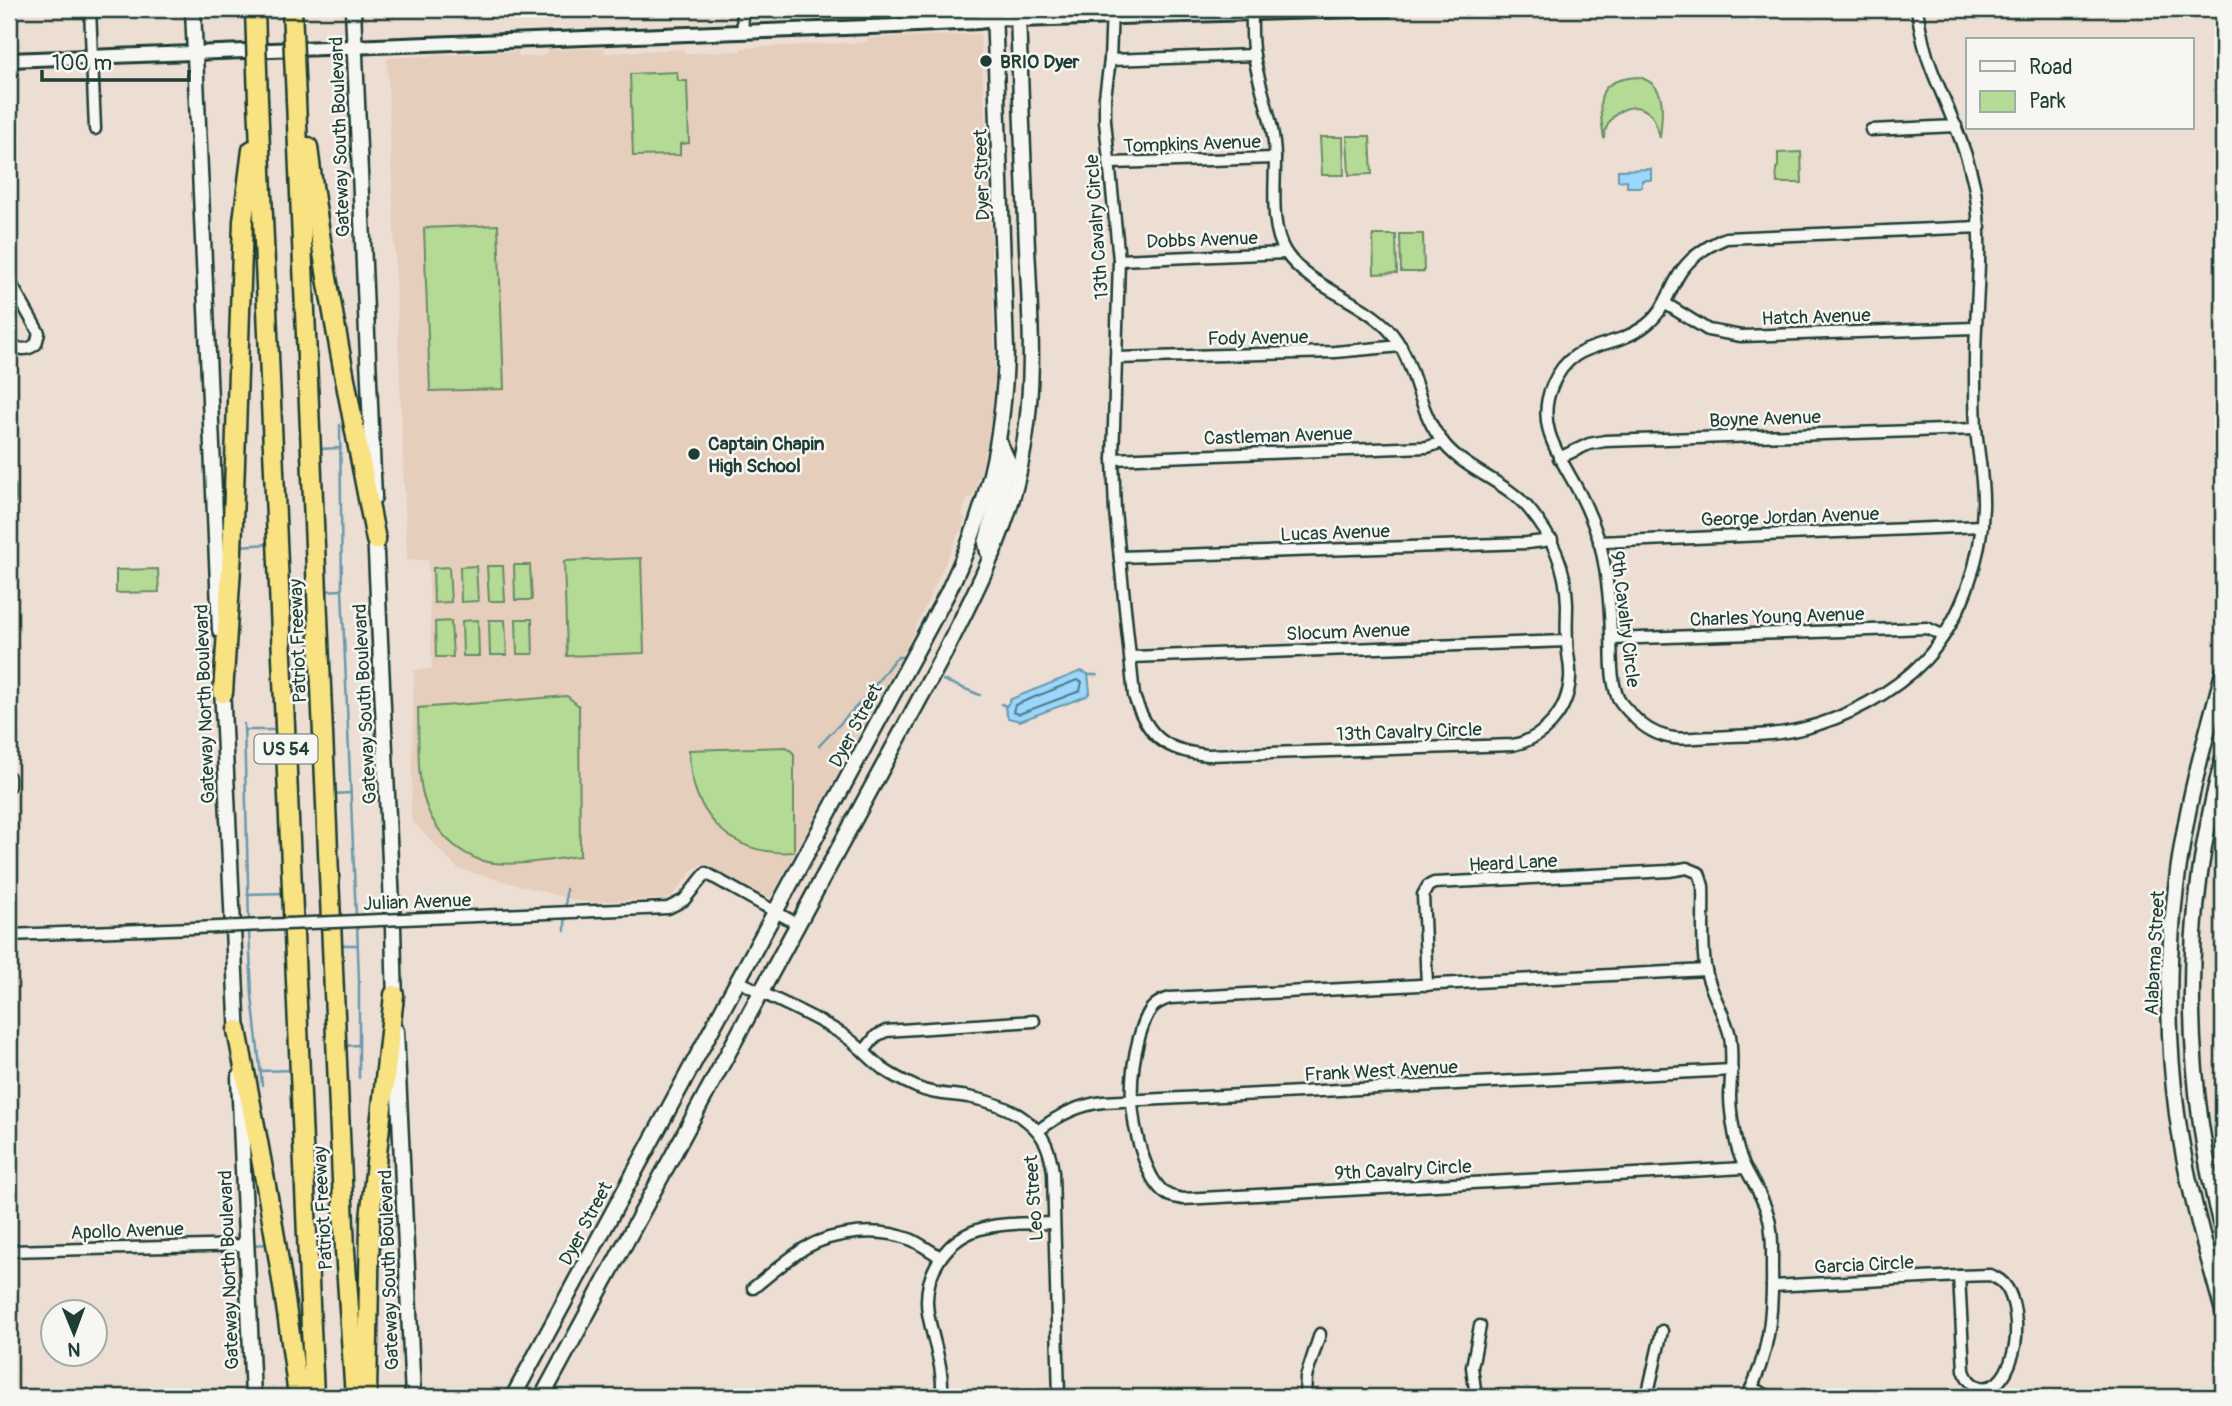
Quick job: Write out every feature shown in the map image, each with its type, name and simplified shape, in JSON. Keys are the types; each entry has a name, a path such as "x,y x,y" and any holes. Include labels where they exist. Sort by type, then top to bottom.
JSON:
{"highway":[{"name":"Patriot Freeway","path":"255,9 314,1397"},
{"name":"Patriot Freeway","path":"292,9 345,1250 355,1397"},
{"path":"223,694 232,552 243,221 258,101"},
{"path":"296,106 307,142 322,250 376,540"},
{"path":"366,1397 371,1206 394,995"},
{"path":"237,1030 263,1167 298,1397"}],"main road":[{"name":"Gateway North Boulevard","path":"193,9 253,1397"},
{"name":"Gateway South Boulevard","path":"353,9 413,1397"},
{"name":"Dyer Street","path":"513,1397 737,980 776,913 962,563 988,489 999,442 1005,389 1011,14"},
{"path":"542,1397 945,652 993,554 1011,505 1020,470 1032,368 1011,14"},
{"path":"993,554 988,552 986,543 1009,461 999,442"},
{"name":"Alabama Street","path":"2223,673 2186,821 2173,912 2170,1026 2174,1094 2188,1181 2202,1238 2220,1285 2223,1311"},
{"name":"Alabama Street","path":"2223,760 2210,817 2199,887 2192,956 2191,1003 2192,1051 2201,1133 2223,1233"},
{"path":"828,814 851,824"},
{"path":"542,1344 564,1356"}],"street":[{"path":"90,9 95,129"},
{"path":"742,9 743,31"},
{"path":"9,60 896,26 1011,14 1388,9"},
{"name":"9th Cavalry Circle","path":"1917,9 1931,67 1969,163 1980,227 1980,264 1974,328 1976,429 1982,472 1982,526 1973,575 1942,635 1926,659 1894,687 1840,716 1803,729 1776,734 1675,738 1644,727 1618,698 1608,594 1599,542 1580,494 1549,435 1546,411 1558,374 1580,352 1594,345 1624,338 1643,328 1666,304 1680,273 1689,261 1700,251 1726,238 1980,227"},
{"path":"1252,11 1254,55 1273,130 1273,202 1286,253"},
{"name":"13th Cavalry Circle","path":"1112,13 1105,121 1119,260 1113,459 1134,696 1140,715 1150,732 1167,744 1188,753 1208,755 1513,745 1536,737 1555,719 1564,704 1570,678 1566,586 1560,556 1552,540 1527,506 1460,458 1443,442 1426,412 1408,358 1389,329 1371,313 1310,276 1286,253"},
{"path":"1110,60 1254,55"},
{"path":"1871,130 1956,126"},
{"name":"Tompkins Avenue","path":"1111,163 1275,158"},
{"name":"Dobbs Avenue","path":"1119,260 1286,253"},
{"path":"9,341 16,348 28,349 36,344 39,333 10,285"},
{"name":"Hatch Avenue","path":"1666,304 1708,330 1734,335 1974,328"},
{"name":"Fody Avenue","path":"1116,358 1335,352 1401,346"},
{"name":"Boyne Avenue","path":"1559,458 1589,444 1605,440 1976,429"},
{"name":"Castleman Avenue","path":"1113,459 1427,447 1443,442"},
{"path":"9,486 9,500"},
{"name":"George Jordan Avenue","path":"1599,542 1982,526"},
{"name":"Lucas Avenue","path":"1120,557 1552,540"},
{"name":"Charles Young Avenue","path":"1612,639 1927,628 1942,635"},
{"name":"Slocum Avenue","path":"1130,656 1567,641"},
{"path":"9,776 9,786"},
{"name":"Heard Lane","path":"1427,985 1423,895 1428,886 1687,868 1699,873 1703,886 1706,970"},
{"name":"Julian Avenue","path":"9,935 668,908 684,900 706,873 799,925"},
{"path":"1427,985 1706,970 1729,1033 1732,1070 1730,1095 1737,1149 1758,1188 1769,1216 1773,1306 1768,1345 1749,1393 1770,1397"},
{"name":"Leo Street","path":"737,980 843,1034 900,1080 941,1095 991,1102 1012,1111 1038,1131 1051,1156 1059,1397"},
{"name":"9th Cavalry Circle","path":"1427,985 1162,1000 1149,1010 1132,1065 1131,1101 1138,1143 1156,1184 1169,1196 1184,1199 1745,1168"},
{"path":"864,1051 876,1036 886,1031 1034,1021"},
{"name":"Frank West Avenue","path":"1038,1131 1085,1104 1732,1070"},
{"path":"942,1397 941,1364 930,1323 927,1296 933,1270 940,1257 960,1238 984,1228 1053,1223"},
{"name":"Alabama Street","path":"2202,1238 2223,1233"},
{"path":"753,1288 797,1253 835,1236 887,1234 912,1240 940,1257"},
{"name":"Apollo Avenue","path":"9,1251 247,1245"},
{"name":"Garcia Circle","path":"1772,1286 1958,1276 1990,1275 2000,1279 2008,1290 2013,1305 2016,1337 2013,1353 2001,1378 1993,1385 1974,1385 1965,1374 1958,1276"},
{"path":"1476,1397 1472,1367 1480,1326"},
{"path":"1647,1397 1662,1331"},
{"path":"1305,1397 1306,1377 1320,1334"}],"shaded area":[{"name":"Captain Chapin High School","path":"980,34 988,156 995,357 993,407 981,470 972,498 968,498 963,509 963,516 966,518 908,644 770,899 706,863 691,870 667,899 581,902 458,869 411,820 414,670 432,669 428,560 407,560 387,58 518,51 519,57 542,56 549,50 604,48 605,53 682,49 686,53 741,51 741,48 867,42 867,38"}],"green space":[{"path":"677,72 678,81 687,81 689,143 680,144 680,155 633,156 630,74"},
{"path":"1639,77 1649,81 1659,94 1662,110 1660,138 1652,116 1637,107 1621,111 1615,116 1609,122 1604,139 1600,104 1602,95 1613,82"},
{"path":"1347,136 1370,136 1372,174 1349,175"},
{"path":"1320,137 1343,137 1344,175 1322,175"},
{"path":"1801,152 1802,183 1777,183 1778,153"},
{"path":"498,225 504,389 430,391 424,228"},
{"path":"1400,234 1423,234 1424,272 1401,272"},
{"path":"1373,235 1396,235 1397,273 1374,274"},
{"path":"641,558 644,653 567,656 564,561"},
{"path":"514,565 530,565 532,600 515,600"},
{"path":"476,566 478,601 461,602 460,567"},
{"path":"487,566 503,566 505,601 489,601"},
{"path":"449,567 451,602 434,603 433,568"},
{"path":"158,569 159,592 116,593 116,570"},
{"path":"516,619 532,619 533,654 517,654"},
{"path":"478,620 479,656 463,656 462,621"},
{"path":"489,620 505,620 507,655 490,655"},
{"path":"451,621 453,657 436,657 435,622"},
{"path":"567,696 579,706 580,856 504,864 479,860 459,849 441,832 424,800 419,765 418,708"},
{"path":"787,747 794,754 794,852 771,852 750,847 732,838 706,811 691,772 689,750"}],"water":[{"path":"1651,169 1651,180 1642,180 1642,187 1627,187 1627,180 1618,181 1618,170"},
{"path":"1081,671 1088,674 1090,692 1087,696 1020,721 1008,718 1005,708 1011,699"}],"waterway":[{"path":"340,425 342,590 356,917"},
{"path":"317,449 341,448"},
{"path":"238,546 270,544"},
{"path":"323,591 341,590"},
{"path":"819,746 869,693 893,661 904,657"},
{"path":"1088,675 1097,675"},
{"path":"943,680 980,695"},
{"path":"1001,704 1006,706"},
{"path":"244,724 249,923"},
{"path":"244,730 278,730"},
{"path":"332,794 350,793"},
{"path":"565,930 566,889"},
{"path":"247,894 286,893"},
{"path":"357,924 359,1078"},
{"path":"249,930 252,996 262,1085"},
{"path":"338,945 356,945"},
{"path":"343,1046 359,1045"},
{"path":"261,1071 293,1070"},
{"path":"251,1245 268,1244"}],"place":[{"name":"BRIO Dyer","path":"986,61"},
{"name":"Captain Chapin High School","path":"694,454"}]}
